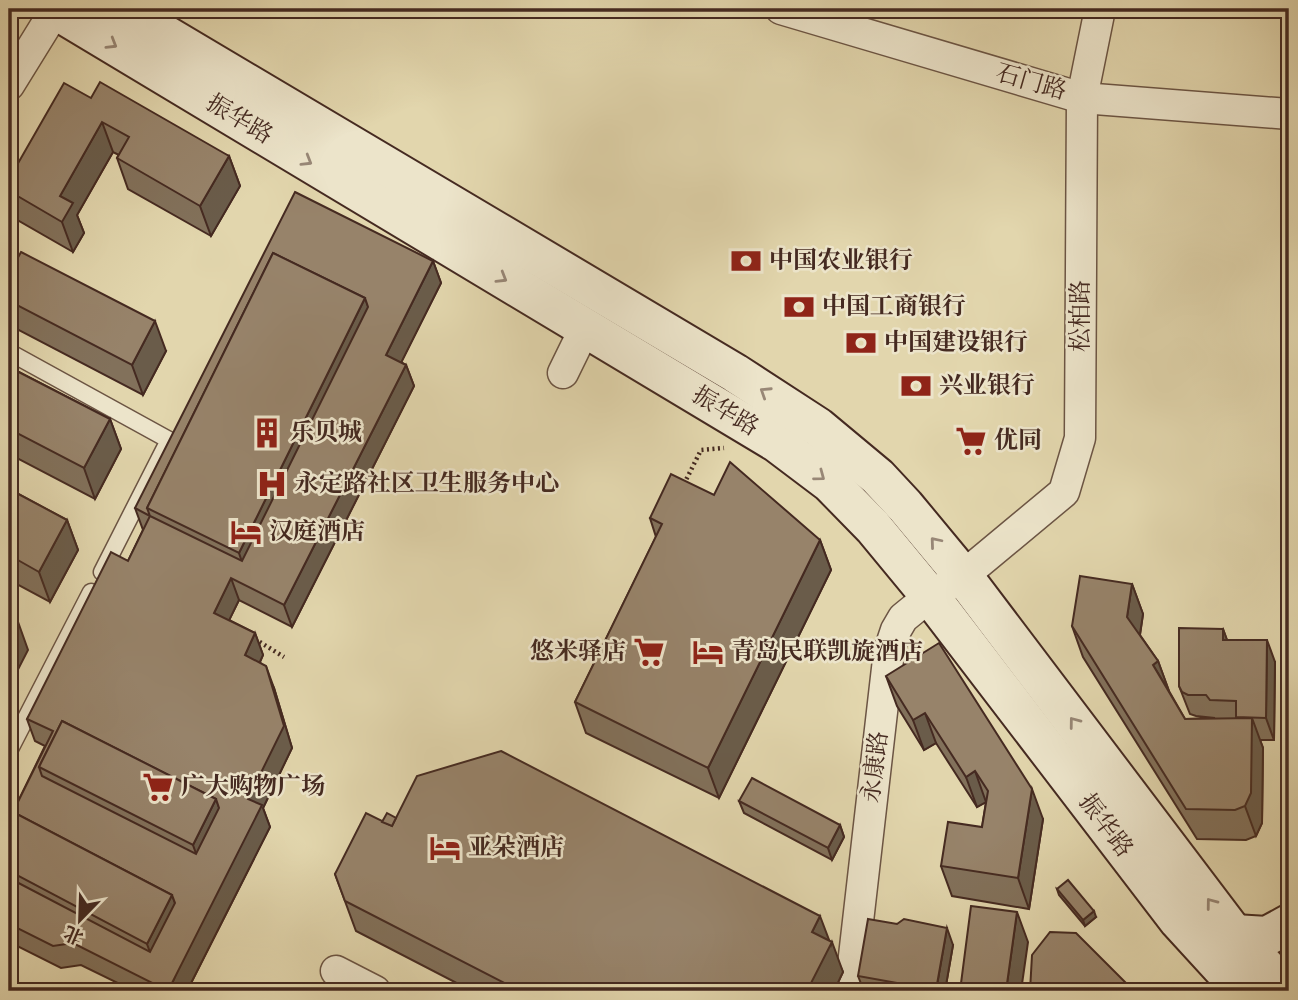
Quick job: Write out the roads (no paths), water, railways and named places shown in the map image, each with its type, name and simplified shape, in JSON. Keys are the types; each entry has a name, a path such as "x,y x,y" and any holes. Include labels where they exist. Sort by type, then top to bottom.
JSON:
{"main road":[{"name":"振华路","path":"55,9 777,443 830,483 873,527 930,596 1178,920 1243,991"},
{"name":"振华路","path":"122,9 735,373 818,427 878,477 963,576 1234,934 1288,991"},
{"path":"1178,920 1214,991"},
{"path":"1234,934 1267,936 1289,924"}],"street":[{"path":"9,85 55,9"},
{"name":"石门路","path":"781,9 1082,98 1289,114"},
{"name":"松柏路","path":"963,576 1064,492 1080,438 1082,98 1100,9"},
{"path":"563,373 585,328"},
{"name":"永康路","path":"850,991 889,651 903,618 930,596 963,576"},
{"path":"336,971 374,991"}],"lane":[{"path":"9,352 169,440 9,748"}],"place":[{"name":"中国农业银行","path":"746,261"},
{"name":"中国工商银行","path":"799,307"},
{"name":"中国建设银行","path":"861,343"},
{"name":"兴业银行","path":"916,386"},
{"name":"乐贝城","path":"267,433"},
{"name":"优同","path":"971,441"},
{"name":"永定路社区卫生服务中心","path":"272,484"},
{"name":"汉庭酒店","path":"246,532"},
{"name":"悠米驿店","path":"649,652"},
{"name":"青岛民联凯旋酒店","path":"708,652"},
{"name":"广大购物广场","path":"158,787"},
{"name":"亚朵酒店","path":"445,848"}]}
